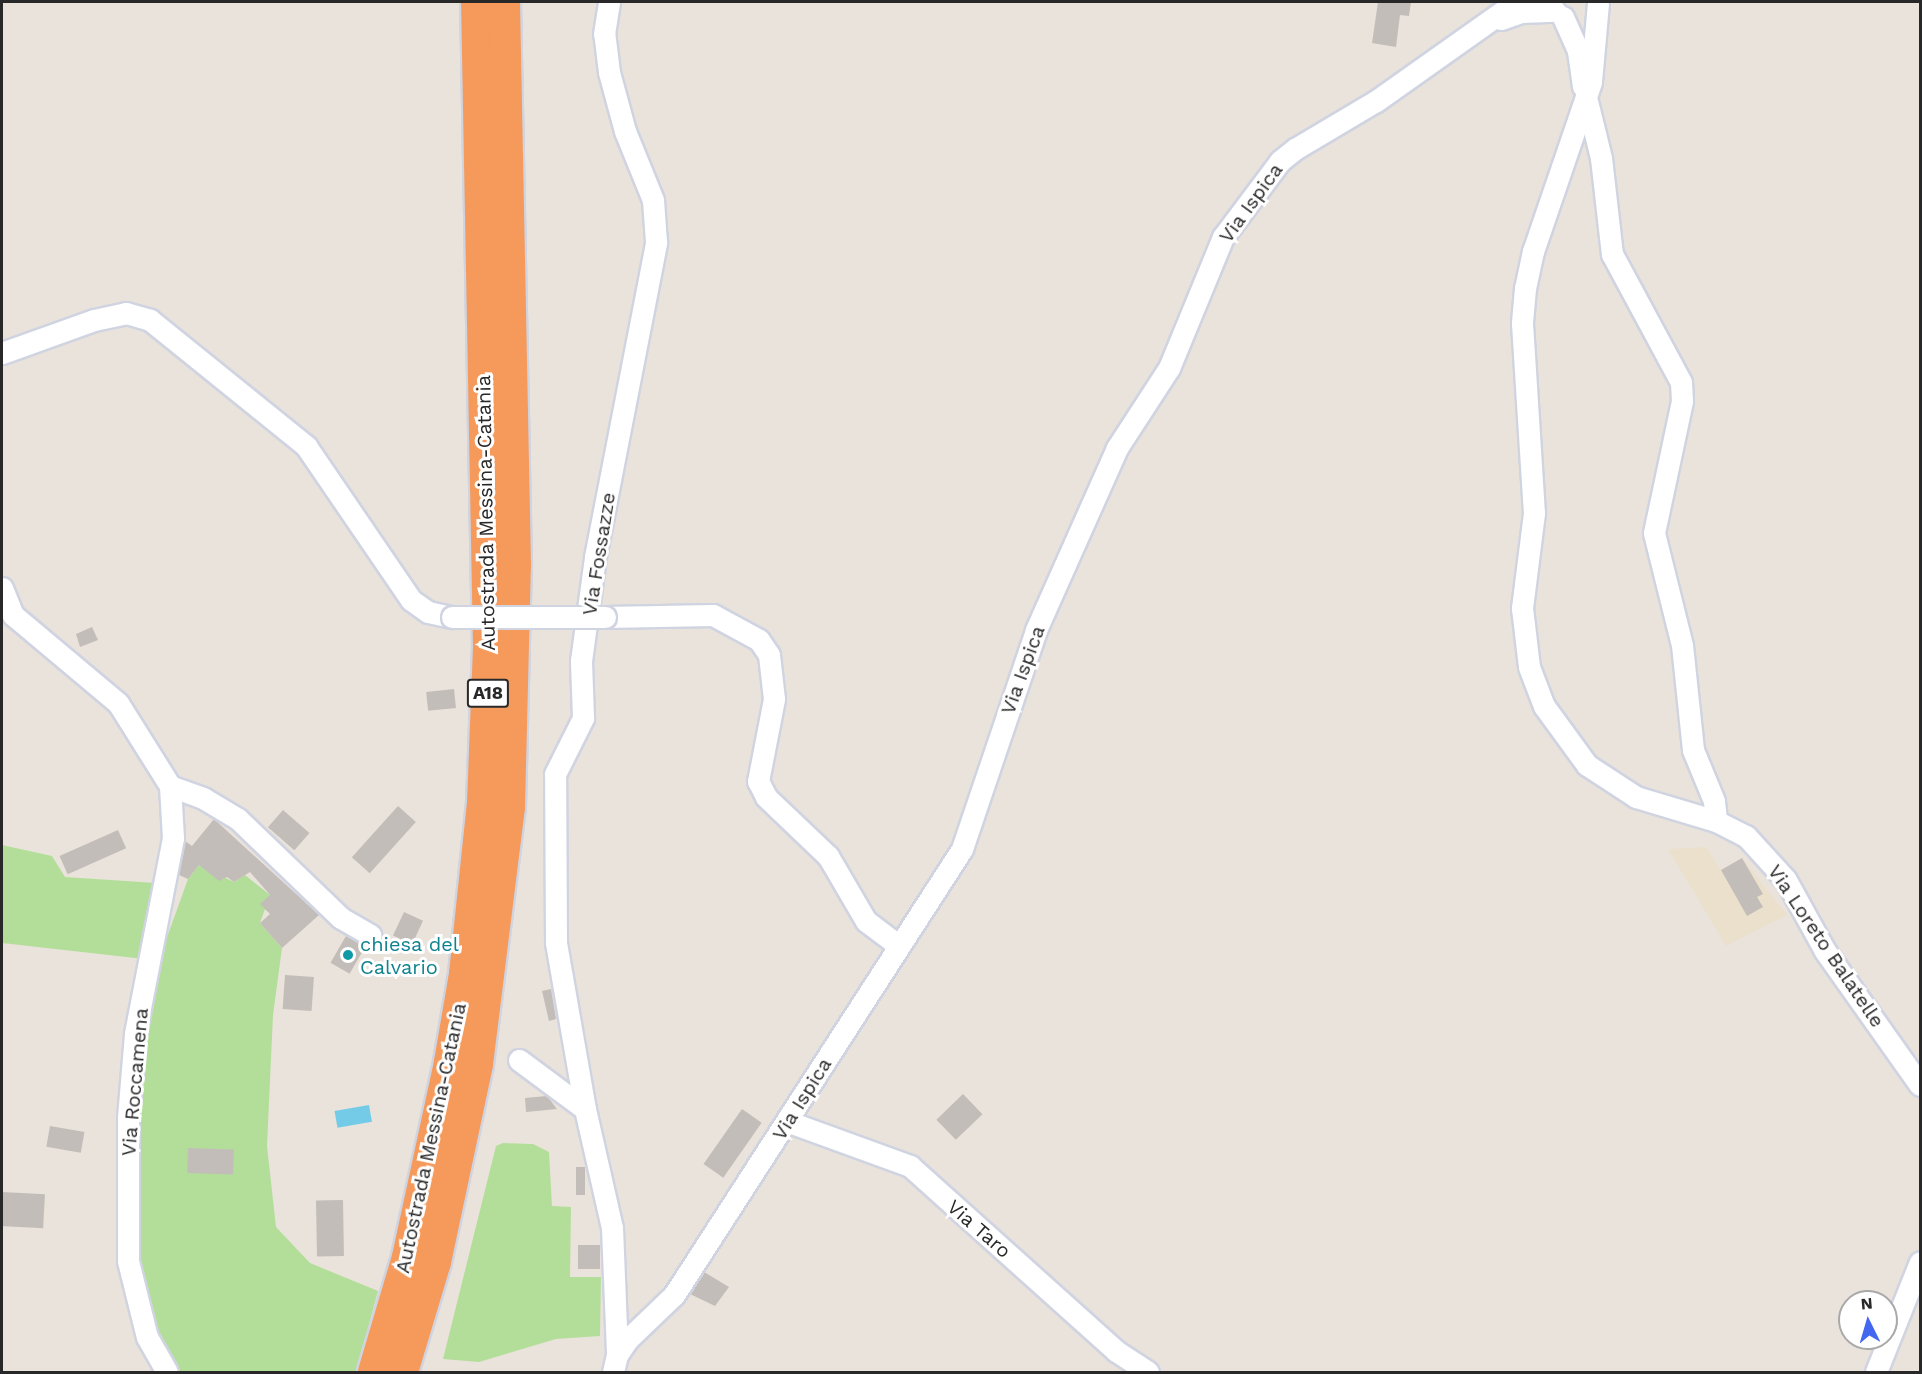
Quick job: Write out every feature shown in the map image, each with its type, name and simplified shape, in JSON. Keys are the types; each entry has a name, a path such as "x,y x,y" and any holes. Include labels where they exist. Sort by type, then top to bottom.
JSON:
{"highway":[{"name":"Autostrada Messina-Catania","path":"374,1372 408,1257 450,1062 465,974 483,803 489,648 477,2"},
{"name":"Autostrada Messina-Catania","path":"402,1372 435,1262 477,1064 509,807 515,566 504,2"}],"street":[{"name":"Via Fossazze","path":"585,1109 556,942 555,774 583,718 581,661 595,557 656,242 652,200 625,131 609,72 604,34 609,2"},
{"path":"1470,32 1516,2"},
{"path":"1470,32 1521,12 1556,10 1588,14 1598,2"},
{"path":"1585,106 1598,2"},
{"path":"1556,10 1578,51 1585,106 1601,158 1612,254 1681,382 1682,401 1654,533 1682,645 1693,750 1714,801 1716,821"},
{"name":"Via Ispica","path":"615,1364 674,1295 789,1122 898,945 962,849 1036,630 1117,448 1169,368 1223,237 1280,161 1376,100 1470,32"},
{"name":"Via Loreto Balatelle","path":"1585,106 1533,252 1522,323 1533,469 1533,513 1521,608 1529,667 1544,706 1587,765 1636,797 1716,821 1746,836 1786,880 1825,951 1920,1085"},
{"path":"1571,147 1601,158"},
{"path":"2,353 104,318 126,313 150,320 306,446 411,600 428,612 452,617 713,615 759,640 769,656 774,699 758,782 766,796 828,856 866,921 898,945"},
{"name":"Via Roccamena","path":"2,588 13,615 118,704 170,786 173,838 135,1034 128,1118 128,1261 147,1337 168,1372"},
{"path":"170,786 203,798 238,819 341,918 371,935"},
{"path":"519,1060 585,1109"},
{"name":"Via Ispica","path":"585,1109 612,1228 615,1364"},
{"name":"Via Taro","path":"789,1122 910,1166 1116,1351 1148,1372"},
{"path":"1876,1372 1920,1262"}],"shaded area":[{"path":"1706,847 1721,870 1742,858 1787,915 1726,946 1668,849"}],"green space":[{"path":"2,845 52,856 65,877 156,883 144,959 2,943"},
{"path":"199,865 234,882 245,875 270,895 260,923 282,948 273,1015 267,1146 276,1227 310,1263 378,1291 356,1372 178,1372 153,1326 140,1288 137,1118 144,1033 162,951 188,879"},
{"path":"503,1143 533,1144 549,1152 552,1206 571,1207 570,1277 601,1277 600,1336 556,1339 479,1362 443,1359 496,1146"}],"water":[{"path":"369,1105 372,1122 337,1128 335,1111"}],"building":[{"path":"1378,2 1411,2 1409,16 1400,15 1396,47 1372,43"},
{"path":"92,627 98,640 80,647 76,634"},
{"path":"454,689 456,708 428,711 426,692"},
{"path":"398,806 416,822 370,873 352,857"},
{"path":"283,810 309,833 294,850 268,827"},
{"path":"214,819 319,915 282,948 260,923 270,914 260,904 270,895 250,872 234,882 227,877 219,881 199,865 188,879 179,875 185,841 192,846"},
{"path":"118,830 126,848 68,874 60,856"},
{"path":"1742,858 1763,894 1757,897 1763,907 1747,916 1721,870"},
{"path":"404,912 423,921 412,944 393,936"},
{"name":"chiesa del Calvario","path":"346,936 365,947 350,974 331,963"},
{"path":"285,975 314,977 312,1011 283,1009"},
{"path":"551,989 556,1019 549,1021 542,991"},
{"path":"963,1094 982,1114 956,1140 936,1120"},
{"path":"547,1096 557,1109 526,1112 525,1098"},
{"path":"742,1109 762,1123 723,1178 704,1164"},
{"path":"50,1126 84,1132 81,1153 46,1147"},
{"path":"188,1148 234,1150 233,1175 187,1173"},
{"path":"576,1167 585,1167 585,1195 576,1195"},
{"path":"2,1192 45,1194 43,1228 2,1226"},
{"path":"316,1200 343,1200 344,1256 317,1256"},
{"path":"578,1245 600,1245 600,1269 578,1269"},
{"path":"704,1272 729,1287 715,1306 690,1294"}],"place":[{"name":"chiesa del Calvario","path":"348,955"}]}
